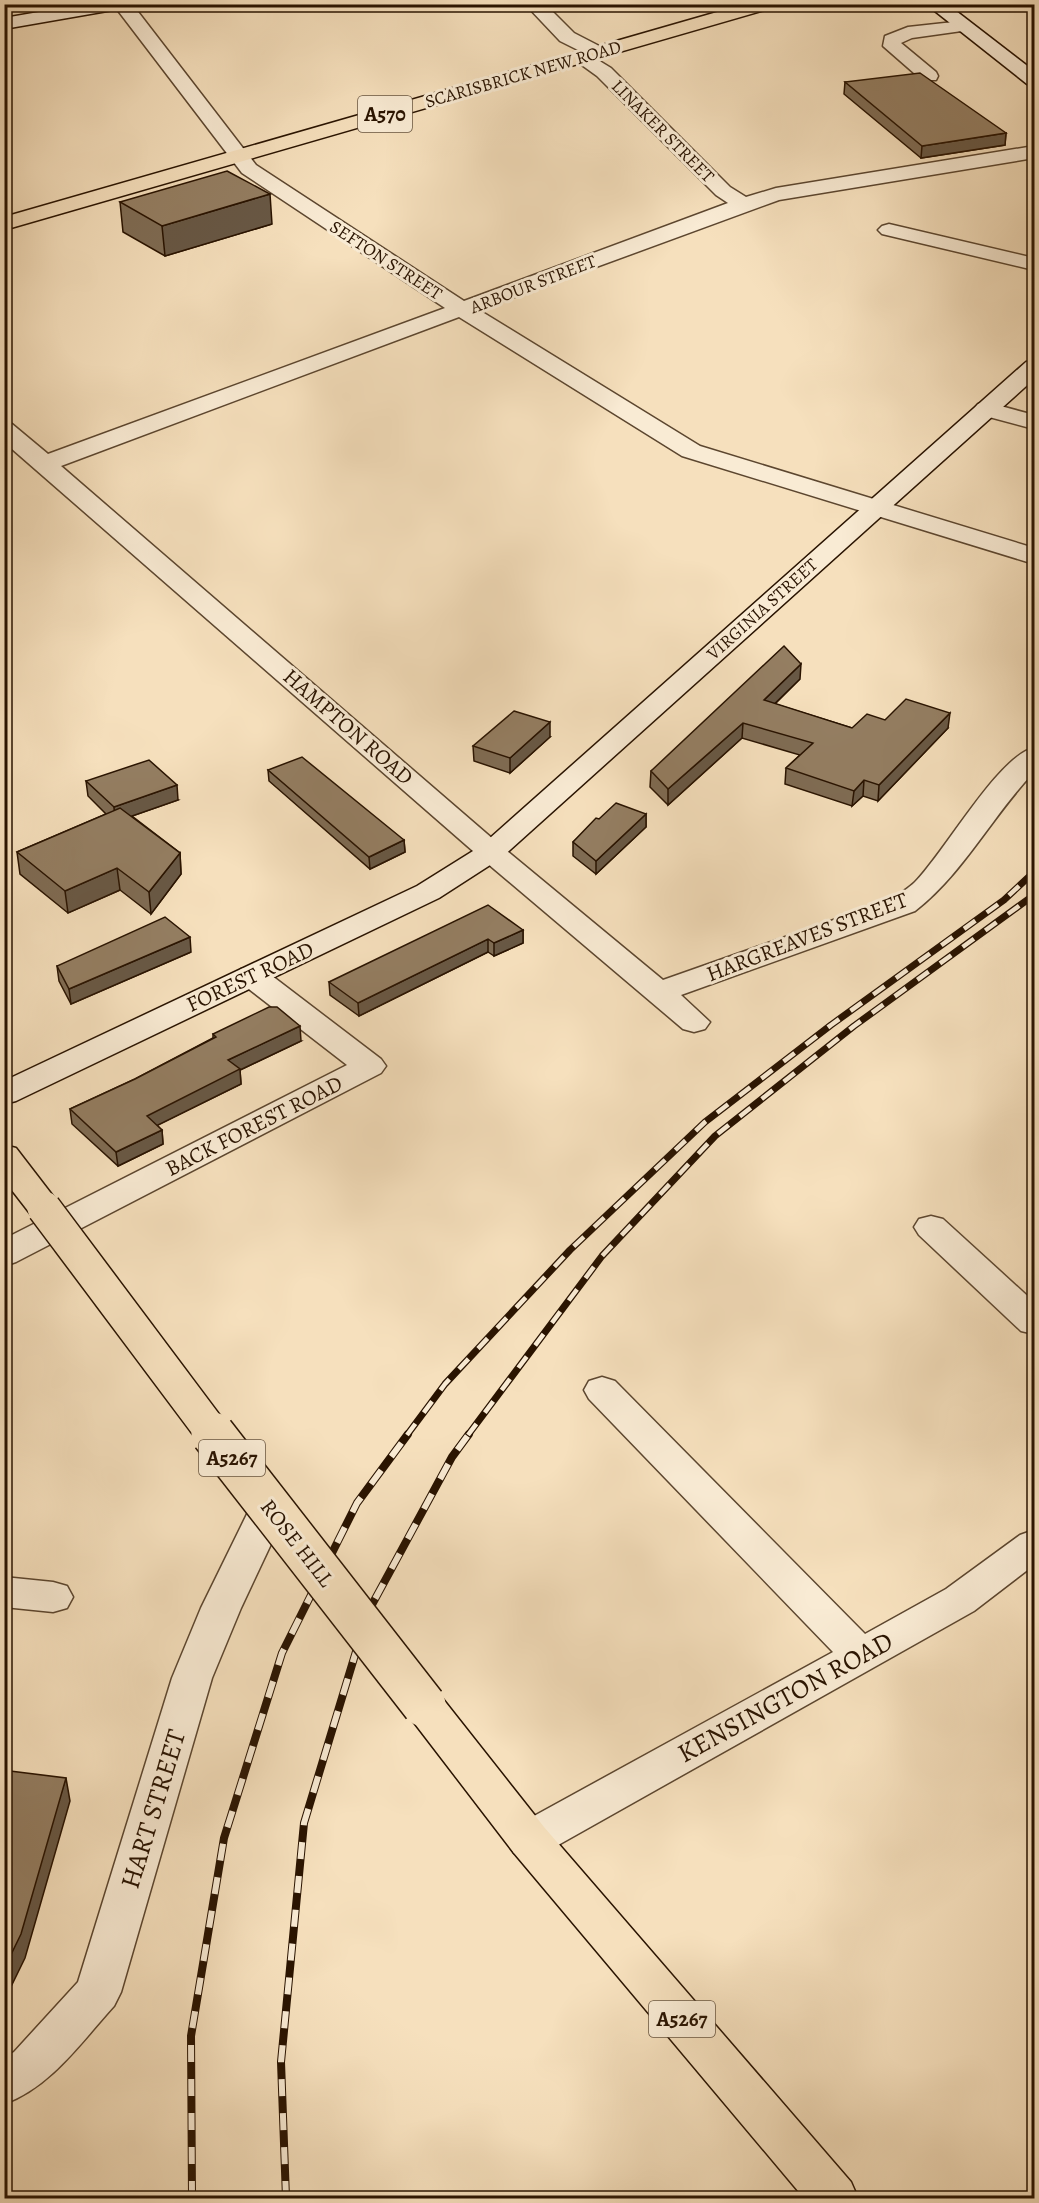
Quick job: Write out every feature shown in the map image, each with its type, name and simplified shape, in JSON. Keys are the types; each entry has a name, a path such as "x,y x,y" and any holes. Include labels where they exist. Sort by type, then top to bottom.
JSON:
{"main road":[{"name":"SCARISBRICK NEW ROAD","path":"4,224 766,4"},
{"name":"ROSE HILL","path":"4,1156 269,1508 529,1840"},
{"name":"A5267","path":"529,1840 834,2199"}],"street":[{"path":"4,24 121,4"},
{"name":"SEFTON STREET","path":"121,4 238,158 259,176 463,310 691,451 1035,556"},
{"name":"LINAKER STREET","path":"534,4 589,55 723,190 744,204"},
{"path":"935,4 1035,80"},
{"path":"929,76 892,46 892,40 908,33 963,26"},
{"name":"ARBOUR STREET","path":"44,464 744,204 776,194 1035,152"},
{"path":"889,230 1035,264"},
{"name":"VIRGINIA STREET","path":"491,852 875,507 1035,367"},
{"path":"986,410 1035,422"},
{"name":"HAMPTON ROAD","path":"4,429 491,852 694,1022"},
{"name":"HARGREAVES STREET","path":"660,992 903,905 926,888 1003,788 1035,756"},
{"name":"FOREST ROAD","path":"4,1094 428,892 491,852"},
{"name":"BACK FOREST ROAD","path":"4,1254 370,1066 252,976"},
{"path":"931,1227 1035,1322"},
{"path":"602,1390 861,1655"},
{"name":"HART STREET","path":"4,2084 30,2066 98,1992 192,1678 221,1608 269,1508"},
{"name":"KENSINGTON ROAD","path":"529,1840 960,1600 1035,1545"},
{"path":"4,1592 53,1597"}],"building":[{"path":"920,73 1006,133 922,146 845,82"},
{"path":"227,171 270,194 162,226 120,202"},
{"path":"784,646 801,664 764,700 852,728 867,714 885,720 906,699 950,713 879,785 864,780 854,791 786,768 813,743 743,723 668,789 651,771"},
{"path":"514,711 550,722 510,758 473,746"},
{"path":"302,757 404,840 369,857 268,770"},
{"path":"149,760 177,785 114,807 86,781"},
{"path":"616,803 646,814 596,861 573,842 596,818 599,819"},
{"path":"120,808 180,853 149,892 117,868 65,891 17,852"},
{"path":"488,905 523,930 494,943 488,939 358,1003 329,982"},
{"path":"165,917 190,937 69,989 57,966"},
{"path":"269,1007 277,1007 300,1026 228,1060 240,1069 147,1116 162,1130 116,1152 70,1109 135,1079 216,1037 213,1034"},
{"path":"10,1771 66,1778 21,1934 4,1969 4,1790"}],"railway":[{"path":"407,1435 445,1384 570,1250 705,1122 831,1025 1004,900 1034,872"},
{"path":"468,1435 602,1256 715,1136 854,1026 1034,895"},
{"path":"192,2198 191,2036 224,1838 282,1653 357,1503 408,1434"},
{"path":"286,2198 281,2062 304,1823 368,1612 452,1457 469,1434"}]}
